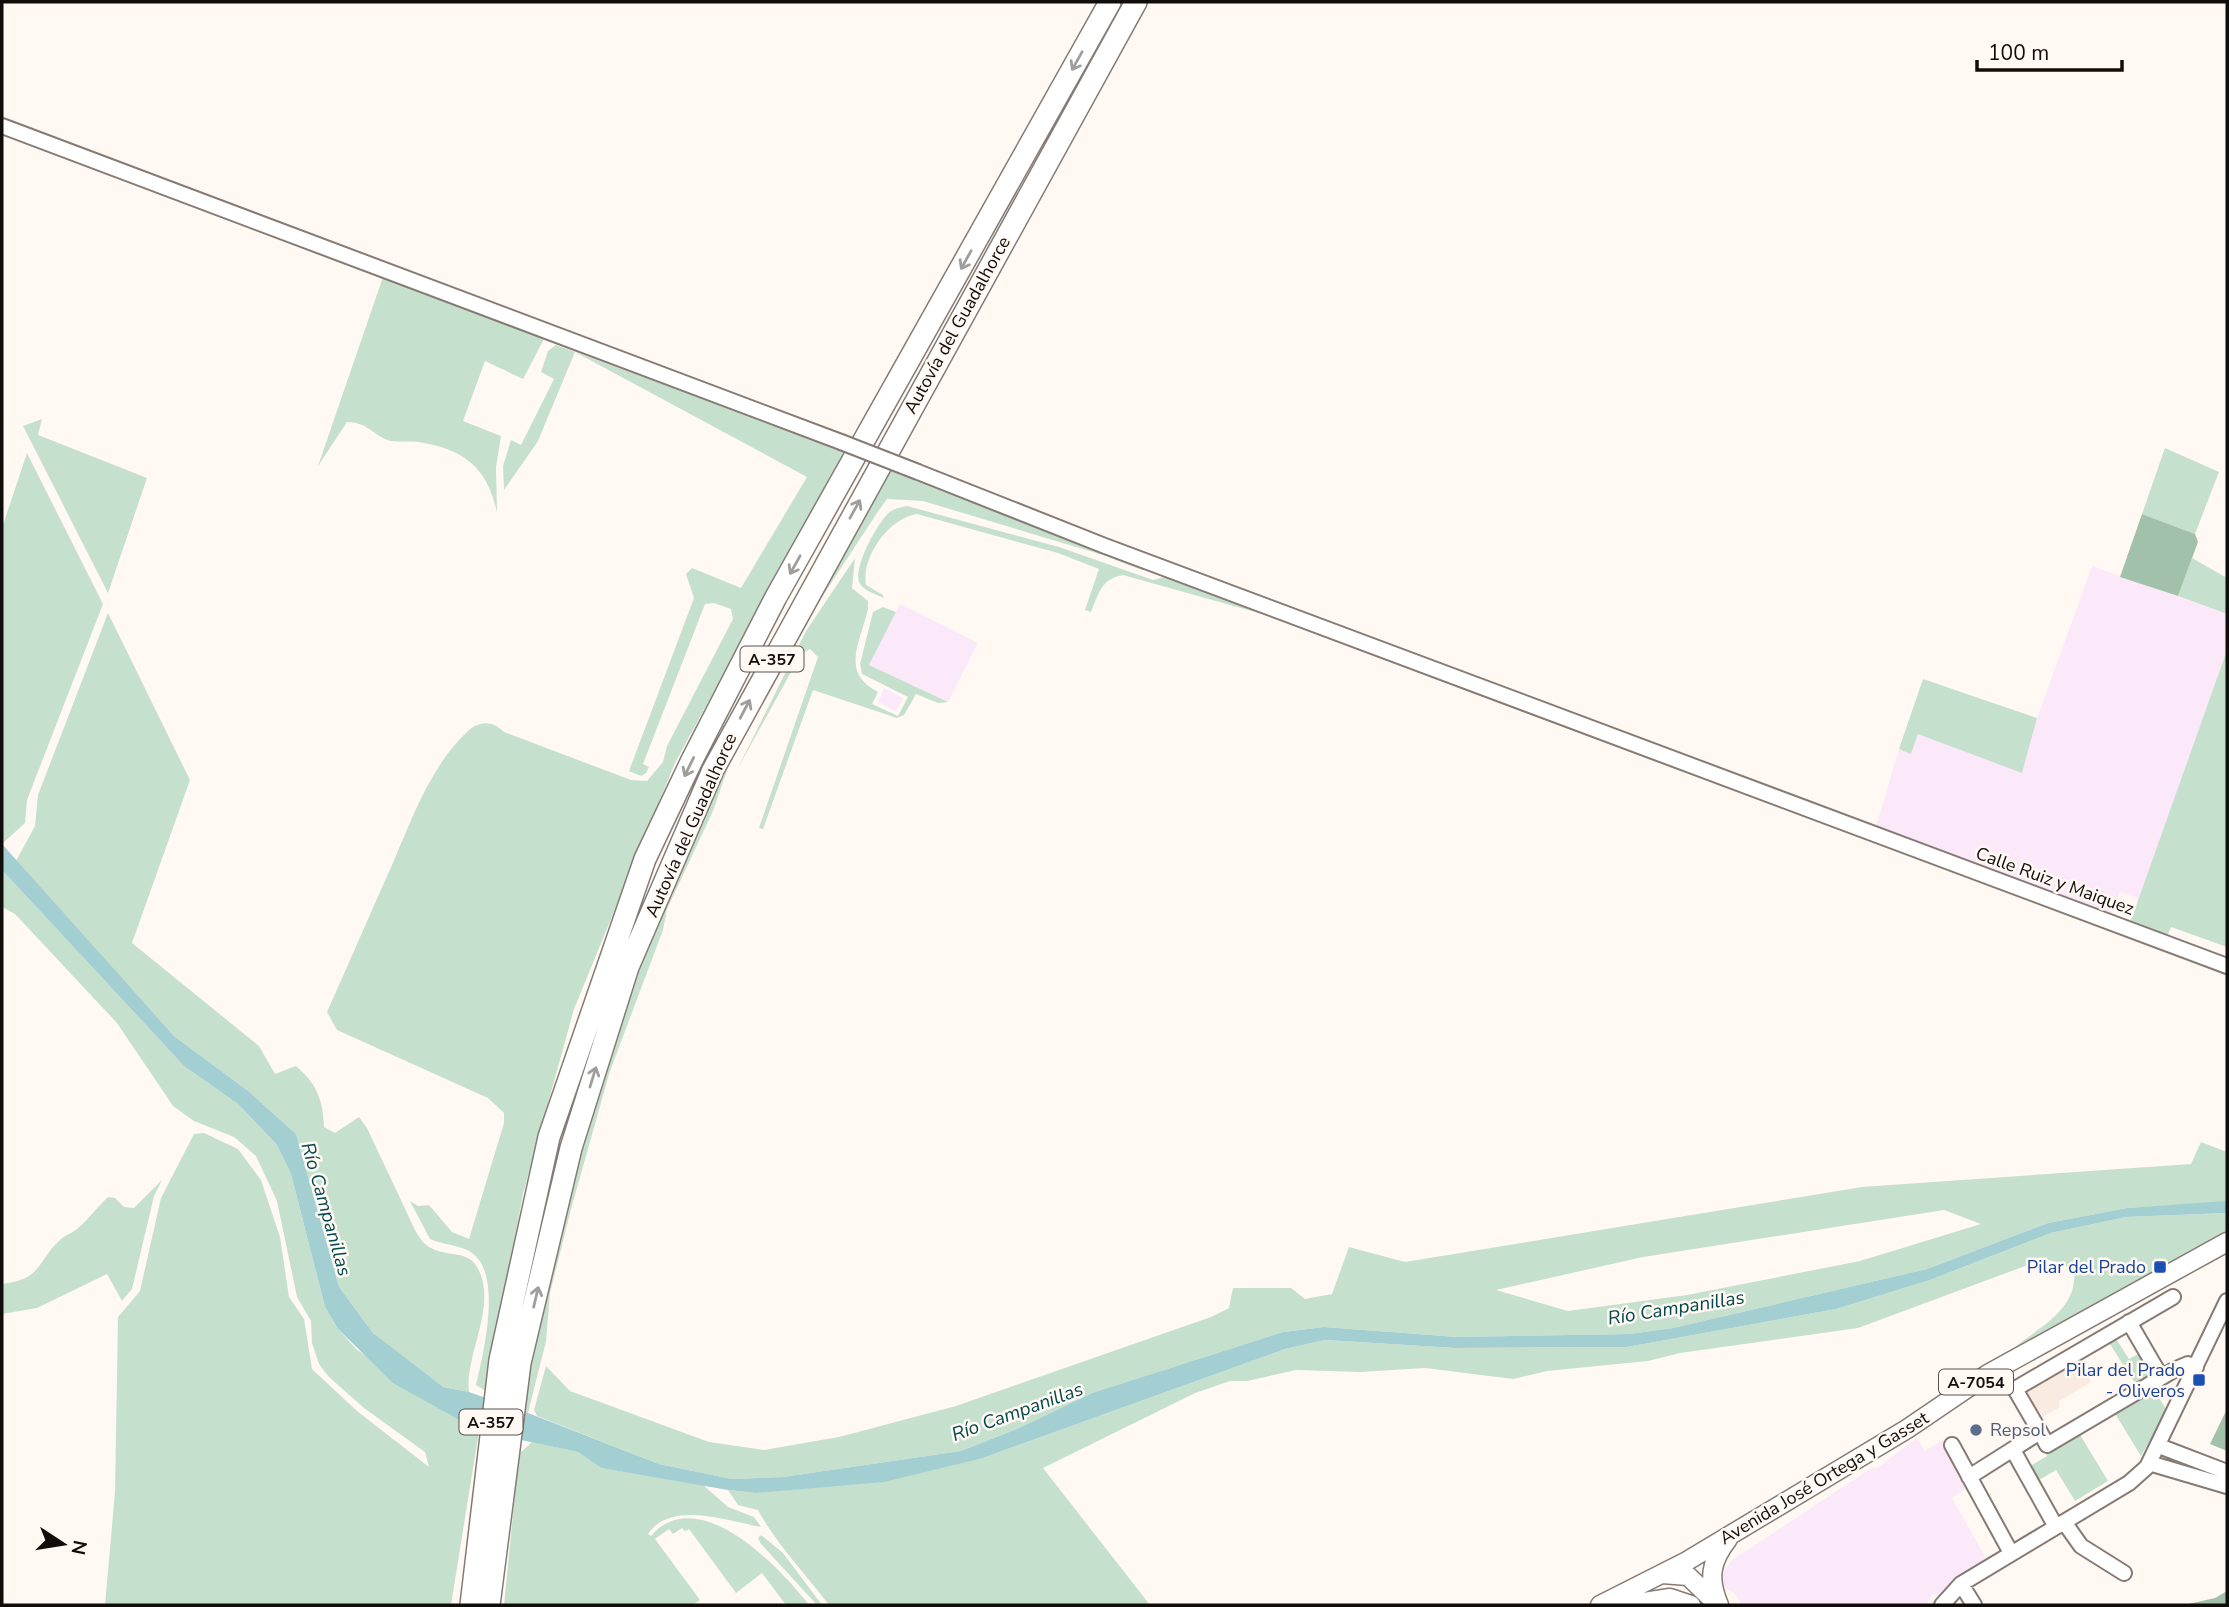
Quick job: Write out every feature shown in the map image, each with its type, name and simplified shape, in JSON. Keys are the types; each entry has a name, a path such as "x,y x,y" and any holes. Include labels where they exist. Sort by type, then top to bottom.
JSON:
{"highway":[{"name":"Autovía del Guadalhorce","path":"471,1605 549,1137 645,859 692,760 776,597 1110,2"},
{"name":"Autovía del Guadalhorce","path":"510,1362 571,1149 628,967 713,770 1136,2"},
{"name":"Autovía del Guadalhorce","path":"489,1491 497,1531 489,1605"},
{"path":"459,1605 471,1532 489,1491"},
{"path":"497,1531 498,1605"}],"main road":[{"name":"Avenida José Ortega y Gasset","path":"1600,1605 1676,1570 1907,1429 1989,1374 2227,1242"},
{"path":"1718,1605 1710,1575 1713,1563 1732,1534"},
{"path":"1676,1570 1696,1581 1718,1605"},
{"path":"1676,1570 1679,1588 1691,1605"},
{"path":"1625,1605 1670,1598 1691,1605"}],"street":[{"name":"Calle Ruiz y Maiquez","path":"2,126 841,442 1105,546 2227,966"},
{"path":"2173,1297 2015,1389 2047,1445 2161,1377 2188,1364 2196,1367"},
{"path":"1942,1605 1961,1584 2129,1483 2149,1463 2227,1301"},
{"path":"2129,1322 2161,1377"},
{"path":"1969,1477 2040,1432"},
{"path":"1952,1445 2011,1553"},
{"path":"2159,1446 2227,1472"},
{"path":"2012,1450 2060,1524 2081,1546 2124,1573"},
{"path":"2149,1463 2227,1486"},
{"path":"1961,1584 1974,1605"}],"shaded area":[{"path":"2092,566 2227,614 2227,650 2139,899 2120,892 2111,916 1876,826 1899,749 1911,753 1918,734 2034,727"},
{"path":"900,604 978,643 948,702 869,665"},
{"path":"884,688 903,698 896,711 878,702"},
{"path":"2078,1359 2091,1382 2058,1402 2060,1407 2043,1417 2024,1391"},
{"path":"1917,1438 1925,1451 1944,1439 1970,1486 1952,1498 1986,1558 1956,1578 1938,1595 1932,1594 1927,1605 1742,1605 1734,1593 1724,1587 1721,1577 1731,1561 1873,1467 1877,1468"}],"green space":[{"path":"383,277 544,339 523,379 485,361 463,421 501,436 496,467 497,513 487,484 472,463 435,445 391,441 361,424 347,422 318,466"},
{"path":"556,345 575,352 538,441 504,490 503,466 511,440 521,445 554,379 541,372 548,351"},
{"path":"575,352 844,451 675,763 574,1009 523,1194 486,1391 476,1385 486,1335 489,1296 487,1279 481,1264 468,1250 430,1239 410,1201 418,1206 429,1205 452,1232 469,1239 504,1123 504,1113 488,1098 337,1030 327,1012 423,794 454,745 472,728 491,724 504,732 631,780 647,781 663,762 667,746 733,619 731,609 714,603 705,604 643,764 649,767 641,776 629,771 694,598 686,574 692,568 741,588 807,477"},
{"path":"42,419 38,435 147,478 108,593 23,426"},
{"path":"2165,448 2219,472 2195,534 2142,514"},
{"path":"27,453 103,604 27,800 25,823 2,844 2,528"},
{"path":"885,467 1154,569 1142,570 1103,555 923,501 887,499 799,632 728,767 713,811 667,909 663,930 610,1071 571,1209 550,1293 546,1341 528,1413 522,1410 536,1328 575,1163 599,1080 656,919 688,840 742,727"},
{"path":"907,506 1059,547 1153,580 1172,575 1284,620 1123,575 1105,583 1091,612 1085,610 1099,569 1058,553 917,514 907,517 887,531 879,540 868,563 866,585 884,598 860,584 859,568 868,545 886,516 893,510"},
{"path":"2142,514 2195,534 2198,542 2178,596 2120,577"},
{"path":"855,558 852,588 868,601 856,666 859,676 878,692 872,704 898,716 908,697 862,674 860,664 873,612 883,607 896,612 869,665 948,702 938,703 916,694 904,715 897,718 813,690 763,829 759,828 818,657 810,649 801,654 737,770 806,631"},
{"path":"2192,558 2227,578 2227,614 2178,596"},
{"path":"108,613 190,780 132,943 259,1046 275,1074 296,1066 318,1093 324,1127 335,1133 359,1117 367,1128 422,1241 436,1250 466,1257 475,1264 482,1278 484,1294 480,1328 471,1361 469,1392 443,1387 423,1375 373,1333 339,1287 296,1134 247,1090 174,1036 16,861 35,826 38,795"},
{"path":"2227,650 2227,947 2171,927 2166,939 2130,923"},
{"path":"1923,679 2037,718 2022,773 1918,734 1911,754 1899,749"},
{"path":"2,870 184,1066 238,1104 277,1145 291,1174 325,1307 338,1329 356,1349 437,1407 479,1431 451,1605 105,1605 115,1492 118,1317 140,1291 161,1198 194,1134 204,1133 238,1149 261,1180 280,1237 289,1297 304,1319 312,1369 357,1411 429,1467 425,1452 364,1408 329,1377 319,1364 312,1343 311,1321 297,1297 277,1201 256,1156 234,1137 194,1121 173,1106 117,1023 15,914 2,907"},
{"path":"2201,1142 2227,1152 2227,1202 2127,1208 2048,1223 1927,1269 1673,1328 1629,1334 1457,1337 1324,1327 1283,1332 1092,1393 1019,1428 961,1451 783,1477 732,1479 659,1464 537,1416 534,1410 546,1366 570,1391 709,1442 764,1450 839,1437 956,1406 1211,1317 1229,1308 1233,1288 1291,1288 1305,1299 1332,1294 1349,1247 1405,1262 1862,1187 2191,1164","holes":["1944,1210 1981,1224 1860,1261 1687,1295 1568,1311 1496,1290 1643,1257"]},
{"path":"162,1180 154,1196 132,1289 122,1301 107,1274 37,1308 2,1314 2,1284 15,1282 32,1274 52,1248 82,1225 108,1197 115,1198 124,1207 134,1208"},
{"path":"2227,1213 2227,1234 2015,1347 2055,1316 2070,1297 2074,1273 2062,1263 2044,1259 1858,1328 1680,1353 1648,1361 1547,1371 1513,1379 1425,1368 1360,1372 1296,1370 1247,1381 1230,1381 1195,1393 1043,1468 1150,1605 829,1605 782,1547 758,1510 738,1505 728,1490 756,1493 983,1458 1285,1349 1325,1340 1455,1348 1627,1347 1836,1309 1930,1280 2051,1233 2126,1217"},
{"path":"2115,1337 2129,1359 2140,1353 2154,1375 2136,1385 2108,1341"},
{"path":"2154,1389 2167,1411 2141,1456 2114,1412"},
{"path":"2227,1409 2227,1451 2210,1444"},
{"path":"2079,1433 2108,1481 2075,1501 2056,1470 2036,1482 2027,1468 2047,1456 2045,1453"},
{"path":"532,1442 578,1452 601,1468 703,1485 728,1507 754,1517 761,1527 685,1515 658,1524 648,1534 651,1536 670,1522 692,1518 714,1524 759,1552 809,1605 786,1605 762,1573 736,1593 689,1529 685,1531 682,1528 673,1534 669,1529 655,1539 700,1600 693,1605 504,1605 519,1454"},
{"path":"761,1535 783,1553 822,1605 817,1605 761,1544 758,1538"},
{"path":"2227,1591 2227,1605 2184,1605 2215,1598"}],"water":[{"path":"2,844 174,1036 247,1090 296,1134 339,1287 373,1333 443,1387 469,1392 528,1413 659,1464 732,1479 783,1477 961,1451 1019,1428 1092,1393 1283,1332 1324,1327 1457,1337 1629,1334 1673,1328 1927,1269 2048,1223 2127,1208 2226,1201 2227,1213 2126,1217 2051,1233 1930,1280 1836,1309 1627,1347 1455,1348 1325,1340 1285,1349 983,1458 884,1482 756,1493 728,1490 601,1468 578,1452 479,1431 393,1383 338,1329 325,1307 291,1174 277,1145 238,1104 184,1066 2,870"}],"place":[{"name":"Pilar del Prado","path":"2160,1267"},
{"name":"Pilar del Prado - Oliveros","path":"2199,1380"},
{"name":"Repsol","path":"1976,1430"}],"water label":[{"name":"Río Campanillas","path":"327,1209"},
{"name":"Río Campanillas","path":"1676,1307"},
{"name":"Río Campanillas","path":"1017,1411"}]}
